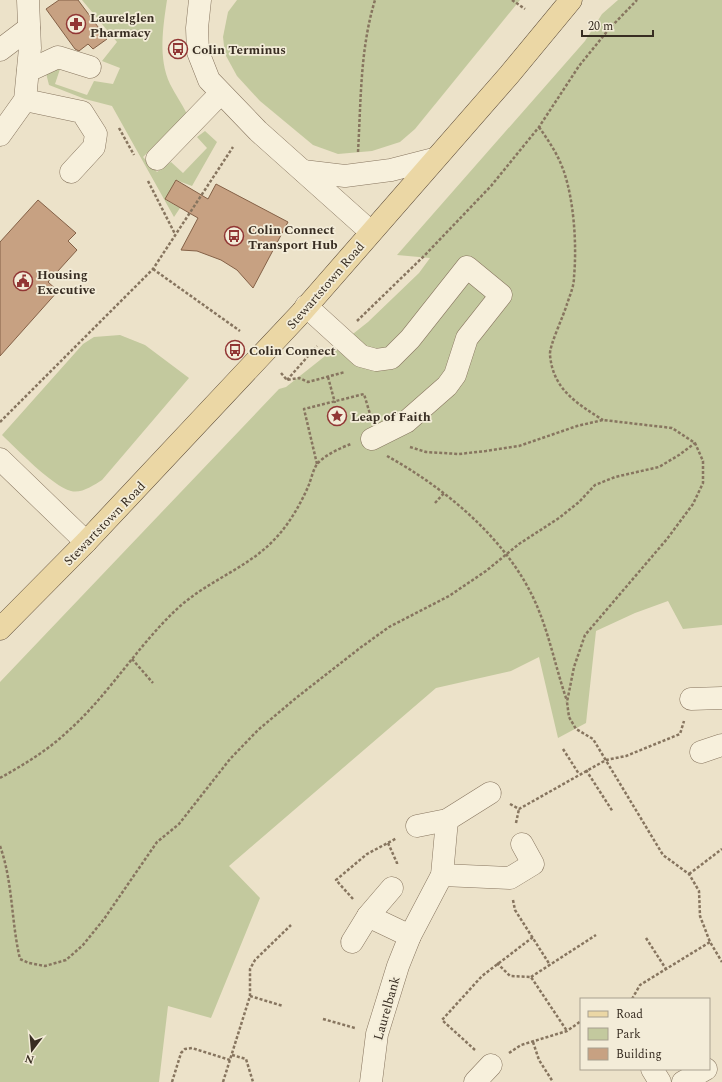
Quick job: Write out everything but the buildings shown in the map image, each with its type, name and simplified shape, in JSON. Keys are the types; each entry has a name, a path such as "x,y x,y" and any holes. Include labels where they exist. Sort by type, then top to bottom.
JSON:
{"main road":[{"name":"Stewartstown Road","path":"0,629 86,542 216,405 306,306 509,75 571,0"}],"street":[{"path":"0,135 25,100 28,71 28,0"},
{"path":"202,5 197,28 198,52 209,80 220,94 258,131 371,232"},
{"path":"0,50 29,28"},
{"path":"28,71 58,57 90,67"},
{"path":"157,159 220,94"},
{"path":"25,100 82,112 96,134 94,147 71,172"},
{"path":"303,171 345,176 391,170 434,160"},
{"path":"306,306 361,356 376,360 391,358 410,339 467,267 501,295 467,338 455,376 447,386 406,422 372,439"},
{"path":"0,459 86,542"},
{"path":"691,699 722,698"},
{"path":"701,752 722,745"},
{"path":"417,826 448,820 490,794"},
{"name":"Laurelbank","path":"371,1082 377,1034 398,966 410,936 442,875 448,820"},
{"path":"442,875 510,878 533,864 522,844"},
{"path":"352,942 368,916 392,888"},
{"path":"368,916 410,936"},
{"path":"475,1082 491,1065"},
{"path":"683,1082 714,1069"},
{"path":"653,1070 660,1082"}],"path":[{"path":"358,154 362,63 369,19 375,0"},
{"path":"512,0 525,9"},
{"path":"355,323 424,256 491,186 539,127 578,66 609,29 637,0"},
{"path":"539,127 554,148 563,168 569,190 573,231 574,278 567,305 549,353 551,364 555,380 565,392 582,407 603,420"},
{"path":"0,422 153,269 233,147"},
{"path":"153,269 240,331"},
{"path":"287,380 320,342"},
{"path":"344,366 350,371"},
{"path":"328,377 335,403"},
{"path":"318,464 304,409 335,403 364,394 370,415 372,439 379,452 412,471 444,493 480,526 506,555 516,569 536,605 554,654 567,702 569,717 576,729 593,739 663,855 689,874 699,891 700,916 710,942 722,962"},
{"path":"0,778 34,758 67,732 103,696 154,632 180,607 208,586 243,565 272,542 295,514 318,464 334,452 350,444 372,439 396,442 426,452 459,454 519,446 577,426 603,420 672,428 695,442 703,461 703,483 693,504 667,539 585,635 574,667 567,702"},
{"path":"0,846 9,880 16,940 20,959 45,966 66,960 83,945 104,919 157,842 179,824 230,759 258,730 296,698 389,627 449,596 559,518 579,502 595,485 615,477 659,467 679,456 695,442"},
{"path":"435,503 444,493"},
{"path":"132,659 153,683"},
{"path":"490,794 519,809 606,760 626,756 680,734 691,699"},
{"path":"562,749 579,774"},
{"path":"586,770 613,812"},
{"path":"368,916 336,880 368,854 417,826"},
{"path":"689,874 722,850"},
{"path":"510,878 515,910 550,965"},
{"path":"223,1082 250,996 250,969 255,960 291,925"},
{"path":"497,963 510,976 531,977 596,935"},
{"path":"533,937 497,963 482,976 442,1020 491,1065 521,1046 567,1031 580,1022"},
{"path":"646,938 666,969"},
{"path":"633,998 640,985 710,942"},
{"path":"531,977 567,1031"},
{"path":"250,996 283,1006"},
{"path":"323,1019 377,1034"},
{"path":"533,1042 539,1060 553,1082"},
{"path":"172,1082 181,1053 185,1049 192,1048 230,1060"},
{"path":"232,1054 246,1059 253,1082"}],"green space":[{"path":"82,0 167,0 162,42 164,64 170,84 187,114 143,157 157,172 171,162 183,173 207,148 197,137 205,131 217,142 192,186 176,180 166,200 180,208 174,217 112,106 85,99 49,85 46,73 60,69 55,84 87,95 94,81 113,84 120,68 102,61 117,42"},
{"path":"237,0 520,0 415,129 400,142 372,151 338,154 313,145 260,101 237,76 225,54 223,37 228,12"},
{"path":"618,0 722,0 722,625 683,629 668,601 635,613 596,631 586,723 558,738 539,657 511,671 436,688 229,866 260,898 211,1018 168,1006 159,1082 0,1082 0,682 279,389 286,387 368,322 419,273 430,258 397,255 585,41 602,14"},
{"path":"120,335 145,345 189,378 102,480 83,490 75,492 71,491 63,488 45,475 2,435 83,344 94,337"}],"place":[{"name":"Laurelglen Pharmacy","path":"76,24"},
{"name":"Colin Terminus","path":"178,49"},
{"name":"Colin Connect Transport Hub","path":"234,236"},
{"name":"Housing Executive","path":"23,281"},
{"name":"Colin Connect","path":"235,350"},
{"name":"Leap of Faith","path":"337,416"}]}
